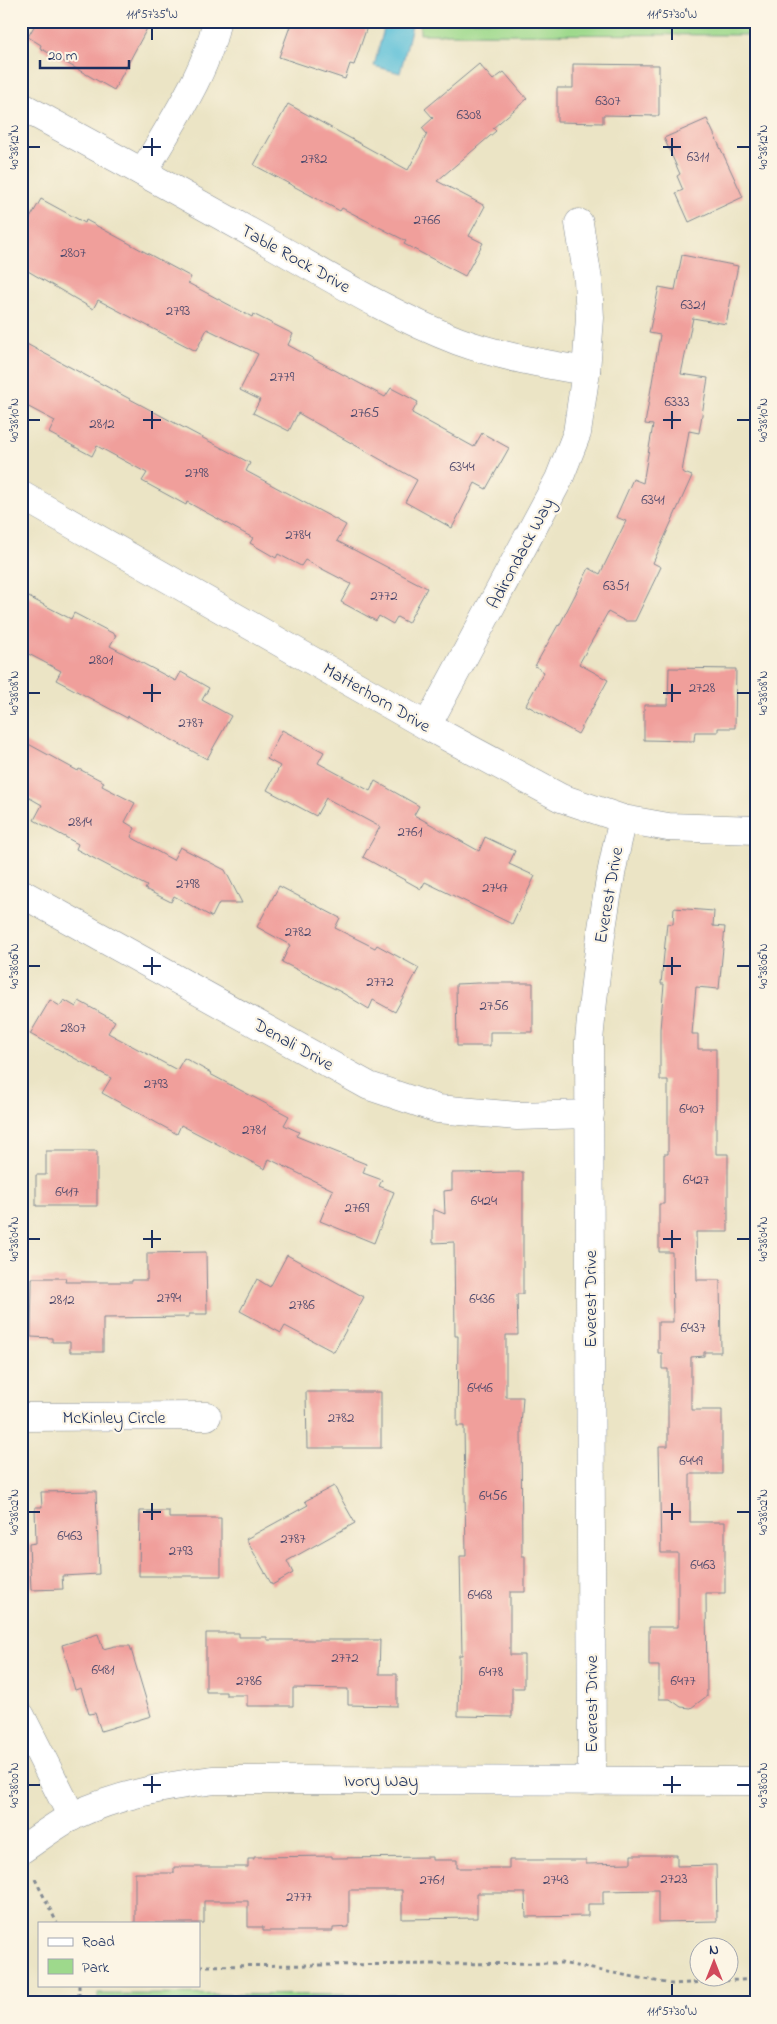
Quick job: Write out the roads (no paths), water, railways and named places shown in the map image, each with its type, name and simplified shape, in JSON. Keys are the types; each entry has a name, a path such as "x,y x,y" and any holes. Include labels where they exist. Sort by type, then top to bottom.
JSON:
{"street":[{"path":"143,172 201,69 215,33 216,21"},
{"name":"Table Rock Drive","path":"21,106 388,309 457,340 492,352 530,362 586,371"},
{"name":"Adirondack Way","path":"427,726 560,479 577,433 586,371 590,299 578,223"},
{"name":"Matterhorn Drive","path":"21,495 427,726 561,798 623,819 668,827 756,830"},
{"name":"Everest Drive","path":"592,1781 589,1042 595,969 612,866 623,819"},
{"name":"Denali Drive","path":"21,893 369,1086 438,1109 517,1116 590,1114"},
{"name":"McKinley Circle","path":"21,1417 207,1416"},
{"path":"21,1716 72,1817"},
{"name":"Ivory Way","path":"21,1850 72,1817 137,1793 172,1785 214,1780 756,1781"}],"water":[{"path":"386,21 413,22 400,73 374,66"}]}
